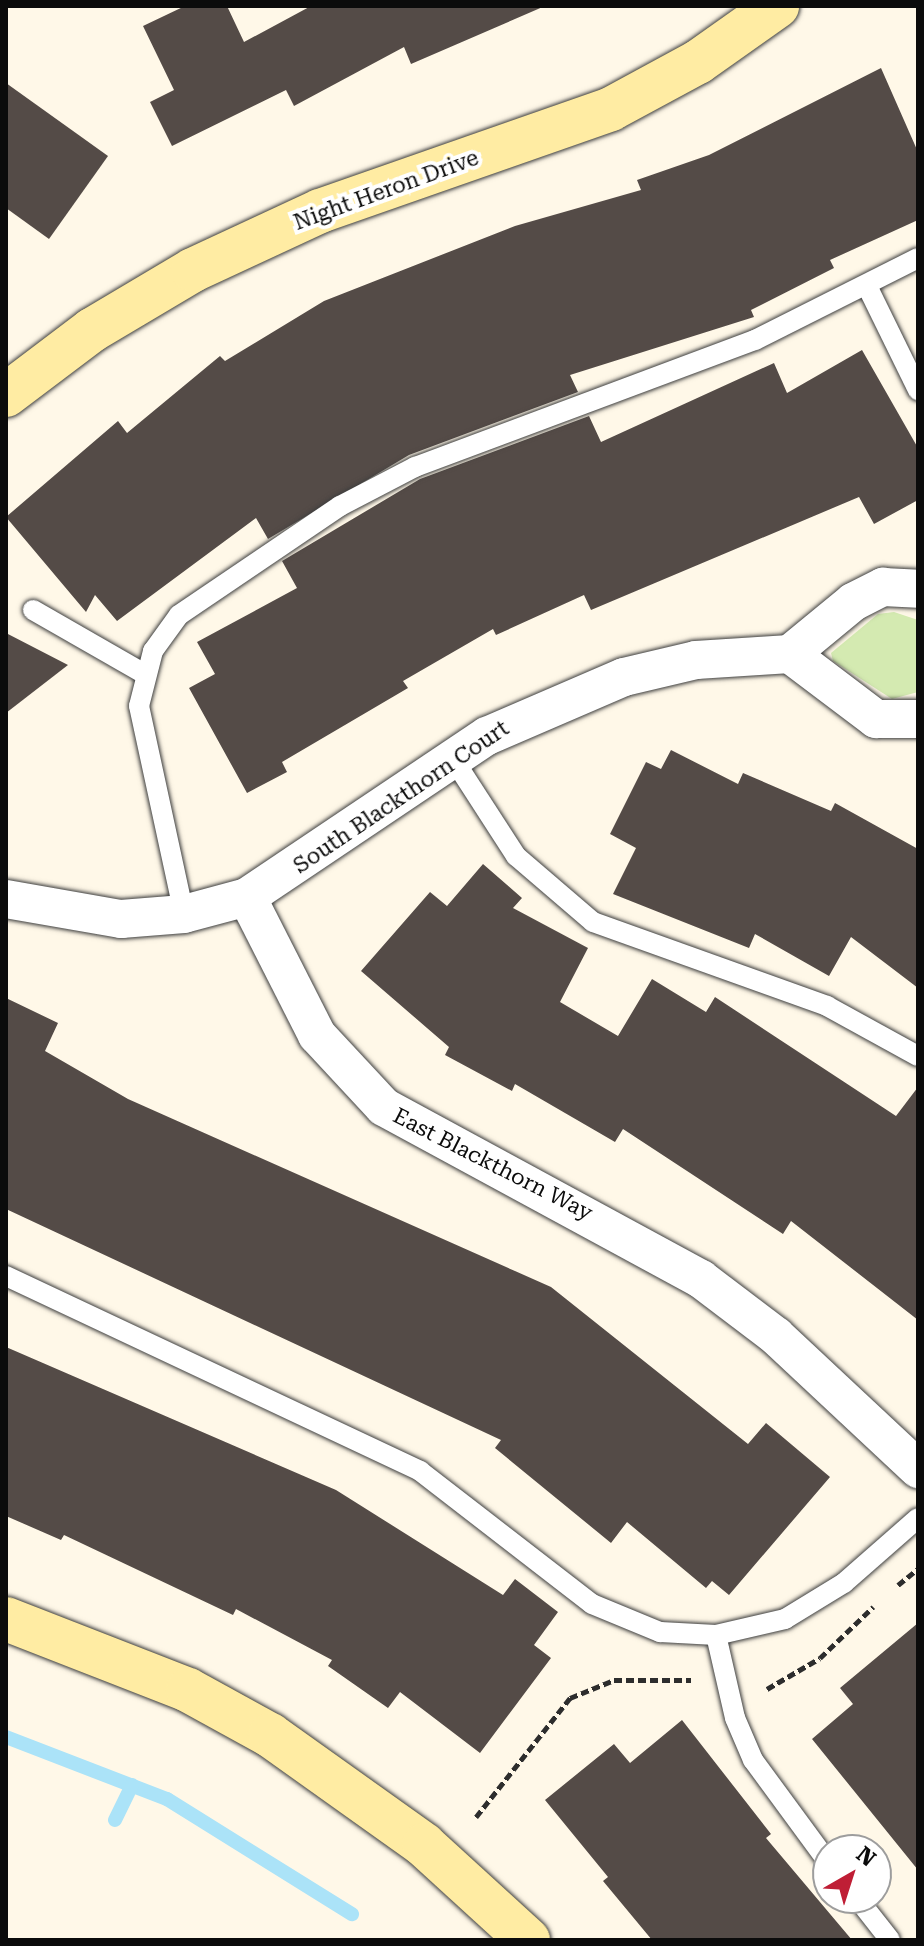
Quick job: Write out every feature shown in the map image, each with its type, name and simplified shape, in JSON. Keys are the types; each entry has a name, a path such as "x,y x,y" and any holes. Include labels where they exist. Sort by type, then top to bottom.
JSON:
{"street":[{"name":"Night Heron Drive","path":"10,383 193,270 320,211 611,109 698,62 777,6"},
{"path":"918,589 883,587 853,602 790,654 876,719 918,719"},
{"name":"South Blackthorn Court","path":"247,897 452,757 590,687 696,660 790,654"},
{"path":"6,899 91,917 184,914 247,897"},
{"name":"East Blackthorn Way","path":"247,897 317,1035 384,1107 701,1279 776,1336 918,1469"},
{"path":"6,1619 175,1685 270,1735 424,1845 528,1940"}],"lane":[{"path":"184,914 141,728 143,673 179,615 367,491 440,456 731,350 868,288 918,258"},
{"path":"868,288 918,390"},
{"path":"33,610 143,673"},
{"path":"452,757 516,856 593,922 827,1006 918,1056"},
{"path":"6,1276 420,1471 592,1604 660,1632 716,1635 765,1626 808,1607 918,1518"},
{"path":"716,1635 753,1760 812,1840"},
{"path":"870,1914 890,1940"}],"path":[{"path":"889,1593 918,1569"},
{"path":"767,1689 820,1658 880,1599"},
{"path":"476,1817 570,1698 614,1680 697,1680"}],"green space":[{"path":"894,612 918,620 918,692 892,699 833,661 831,653 878,614"}],"building":[{"path":"185,6 227,6 244,42 311,6 545,6 411,64 404,47 294,106 286,90 172,146 150,102 174,90 143,26"},
{"path":"881,68 918,152 918,220 830,260 834,268 751,310 754,317 570,375 578,392 409,455 268,539 256,518 117,621 95,595 86,612 6,517 118,421 127,433 220,356 225,361 324,301 515,226 641,190 637,180 709,155"},
{"path":"6,83 108,156 49,239 6,208"},
{"path":"862,350 918,448 918,500 874,524 859,497 591,610 584,595 496,635 493,629 403,681 408,688 282,762 287,772 247,793 189,688 215,674 197,642 297,588 282,561 420,479 589,416 601,442 774,363 787,393"},
{"path":"6,633 68,665 6,713"},
{"path":"671,750 738,784 743,773 831,811 835,803 918,849 918,988 851,937 829,976 755,934 749,948 613,894 636,848 610,834 646,762 661,769"},
{"path":"483,864 522,898 513,908 588,948 560,1002 618,1036 652,979 706,1012 715,997 896,1116 918,1087 918,1320 791,1221 783,1234 623,1129 615,1142 515,1084 512,1091 445,1055 449,1047 361,971 430,892 447,906"},
{"path":"6,998 58,1023 45,1051 128,1099 551,1287 748,1444 766,1423 830,1477 729,1595 712,1581 706,1588 627,1522 611,1543 495,1448 501,1440 6,1209"},
{"path":"6,1347 336,1490 503,1595 515,1579 558,1612 534,1645 551,1658 480,1753 400,1692 388,1708 328,1666 332,1660 236,1609 233,1615 64,1535 61,1540 6,1516"},
{"path":"918,1623 918,1870 892,1834 812,1739 853,1704 840,1688"},
{"path":"682,1720 771,1834 766,1838 812,1893 812,1914 830,1914 852,1940 652,1940 603,1881 608,1877 545,1800 614,1744 630,1763"}],"waterway":[{"path":"6,1737 167,1799 352,1914"},
{"path":"115,1820 132,1785"}]}
